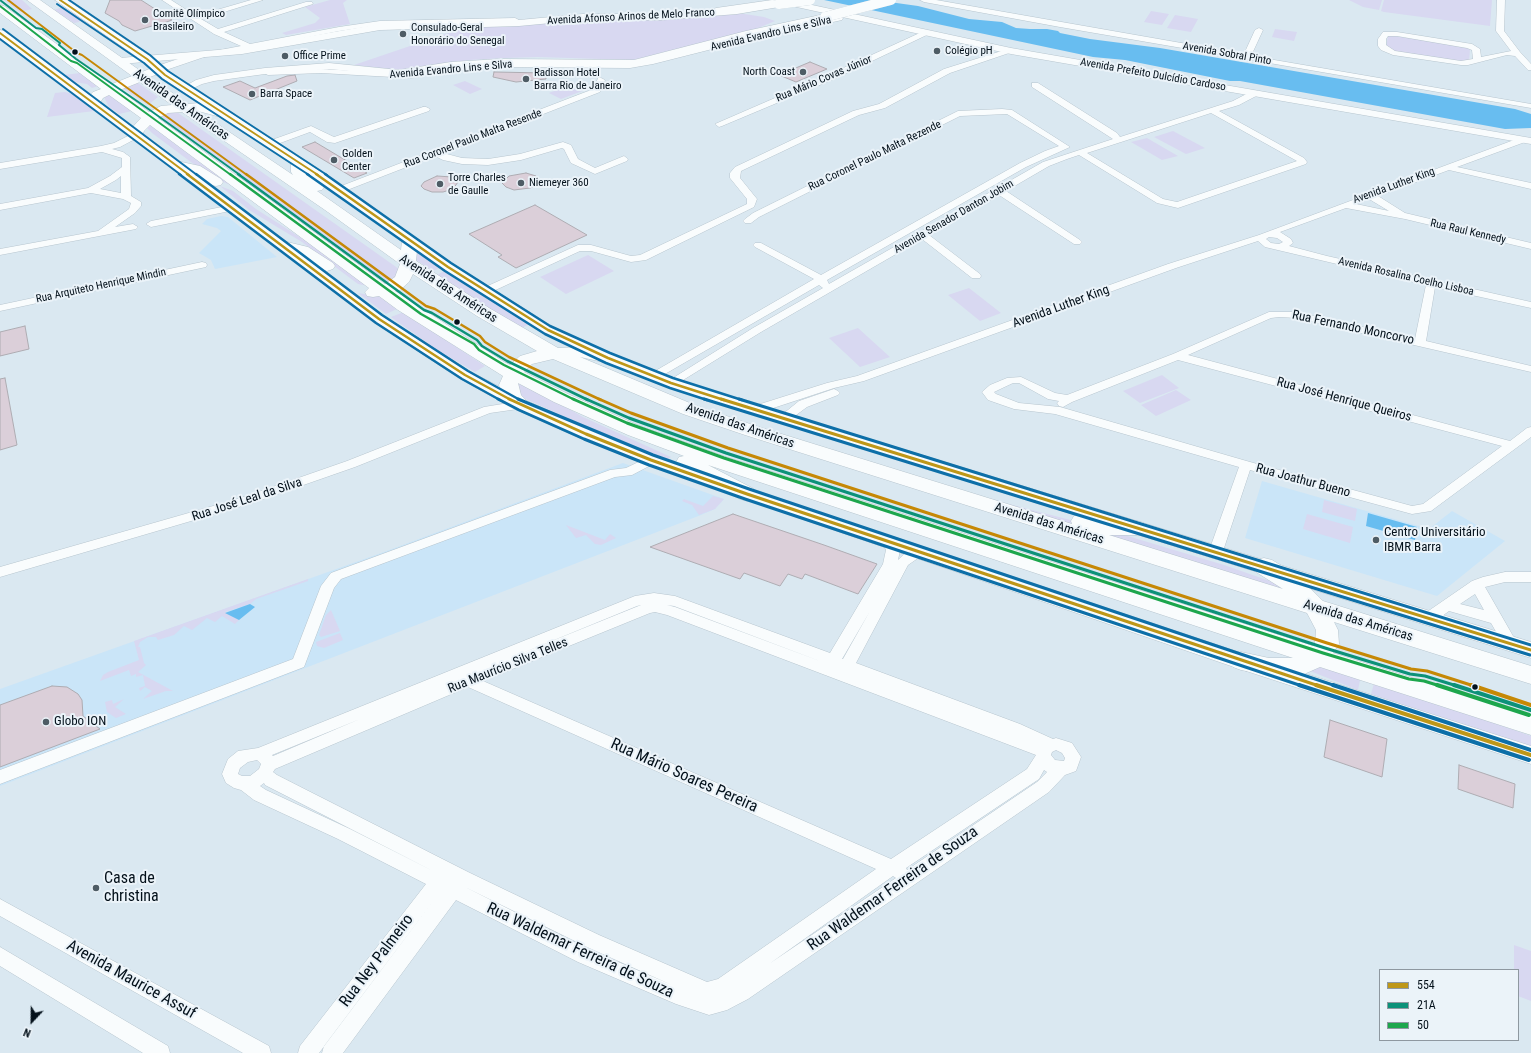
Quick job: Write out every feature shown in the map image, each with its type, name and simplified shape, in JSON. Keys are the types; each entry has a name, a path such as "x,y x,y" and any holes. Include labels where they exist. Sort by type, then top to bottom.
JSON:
{"highway":[{"path":"5,16 26,13 42,2"},
{"name":"Avenida das Américas","path":"42,2 140,76 330,207 408,263 483,312 554,354 690,410 752,431 1531,676"},
{"path":"0,8 5,16 110,89 383,291 417,314 513,373 561,398 635,431 706,458 1520,722 1531,731"},
{"path":"93,103 96,97 110,89 159,69"},
{"path":"136,134 137,130 149,118 161,111 184,107 200,107 224,114"},
{"path":"298,164 298,172 314,184 330,201 330,207"},
{"path":"177,165 195,169 212,180 234,190 263,210 277,213"},
{"path":"283,246 309,253 362,290 373,292 383,291 399,284 403,279 408,263 410,241"},
{"path":"521,405 513,398 508,385 513,373 526,360 541,355 580,352 608,358"},
{"path":"561,398 594,420 682,460 747,494"},
{"path":"923,485 936,485 960,489 1102,526 1114,528 1137,528"},
{"path":"1241,661 1281,668 1302,666 1318,657 1325,648 1327,630 1316,608 1287,580 1264,566"}],"main road":[{"name":"Avenida das Américas","path":"60,0 147,59 185,89 339,190 410,241 485,291 548,330 608,358 671,383 1531,650"},
{"path":"0,32 392,328 465,375 521,405 586,434 651,460 747,494 1241,661 1531,755"},
{"path":"159,69 203,54"}],"street":[{"path":"166,0 234,42 250,48"},
{"path":"195,18 259,0"},
{"path":"778,2 810,0"},
{"path":"746,34 789,27 890,0"},
{"name":"Avenida Sobral Pinto","path":"924,0 973,10 1531,106"},
{"path":"934,2 949,0"},
{"path":"956,0 973,10"},
{"path":"1501,0 1499,28 1516,52 1531,68"},
{"name":"Avenida Afonso Arinos de Melo Franco","path":"120,61 221,53 366,28 414,24 521,20 590,14 653,14 707,11 778,2"},
{"name":"Avenida Afonso Arinos de Melo Franco","path":"449,23 519,23 568,18 661,17 736,11 778,2"},
{"name":"Avenida Prefeito Dulcídio Cardoso","path":"778,2 1011,51 1526,141"},
{"path":"217,32 309,4"},
{"path":"707,11 736,11 767,15"},
{"path":"568,18 590,14"},
{"name":"Avenida Evandro Lins e Silva","path":"265,71 329,66 399,73 451,65 500,62 536,61 620,64 643,62 746,34 848,16"},
{"path":"765,30 776,24 778,20 777,18"},
{"name":"Avenida Evandro Lins e Silva","path":"185,89 206,79 243,66 265,71 266,73 321,71 411,76 452,69 504,65 617,67 643,65 789,27"},
{"path":"1247,57 1259,30"},
{"name":"Rua Mário Covas Júnior","path":"719,124 831,77 927,33"},
{"path":"1391,34 1516,52 1468,63 1461,63 1393,53 1382,46 1383,36 1391,34"},
{"path":"234,42 230,48 243,66"},
{"path":"679,56 705,45"},
{"path":"1469,46 1476,49 1476,60"},
{"path":"485,291 578,248 591,248 634,259 642,258 751,204 752,199 735,178 735,172 738,169 856,113 882,106 947,71 1011,51"},
{"path":"221,53 243,66 265,71"},
{"name":"Rua Coronel Paulo Malta Resende","path":"339,190 590,94 599,88 601,80"},
{"path":"1034,85 1116,138"},
{"name":"Avenida Senador Danton Jobim","path":"671,383 769,323 1053,161 1214,104 1243,91"},
{"name":"Avenida Senador Danton Jobim","path":"1116,138 1213,111 1237,103 1255,93"},
{"path":"269,144 311,129 330,140 335,140 426,108"},
{"name":"Rua Coronel Paulo Malta Rezende","path":"748,221 756,215 958,114 1002,111 1009,112 1066,147"},
{"path":"1080,152 1160,201 1178,205 1300,164 1302,162 1301,160 1213,111"},
{"path":"117,145 136,134"},
{"name":"Avenida Luther King","path":"758,410 831,385 860,379 1172,266 1264,236 1447,167 1526,141"},
{"path":"0,166 102,149 117,145 147,143"},
{"path":"436,153 446,158 462,161 488,162 521,157 560,145 568,147 574,161 595,172 624,160"},
{"name":"Avenida Senador Danton Jobim","path":"654,376 821,279 1023,165 1066,147"},
{"path":"102,149 126,157 126,196"},
{"path":"1468,160 1478,170 1491,178"},
{"path":"1023,165 1036,170"},
{"path":"1447,167 1531,186"},
{"path":"0,207 91,190 113,178 126,168"},
{"path":"91,190 126,196 136,202 136,206 101,233"},
{"path":"1000,191 1077,242"},
{"name":"Rua Raul Kennedy","path":"1370,196 1405,216"},
{"path":"955,203 968,209"},
{"name":"Rua Raul Kennedy","path":"1345,205 1405,216 1531,246"},
{"path":"151,224 232,208"},
{"path":"0,252 133,227"},
{"path":"922,235 976,276"},
{"name":"Avenida Rosalina Coelho Lisboa","path":"1264,236 1262,241 1273,247 1281,247 1326,259 1531,306"},
{"path":"758,245 821,279 827,291"},
{"name":"Rua Arquiteto Henrique Mindin","path":"0,308 202,265"},
{"path":"1420,342 1431,283"},
{"name":"Rua Fernando Moncorvo","path":"1056,410 1068,399 1177,356 1269,315 1279,314 1297,315 1420,342 1531,370"},
{"path":"757,316 769,323"},
{"name":"Rua José Henrique Queiros","path":"1177,356 1512,445"},
{"path":"679,361 684,366 694,368"},
{"name":"Avenida Luther King","path":"784,418 803,404 845,389 860,379"},
{"path":"1056,410 1018,406 992,397 988,392 994,387 1012,380 1021,380 1052,396 1068,399"},
{"path":"488,410 496,392"},
{"name":"Rua José Leal da Silva","path":"0,572 160,527 294,485 488,410 521,405"},
{"name":"Rua Joathur Bueno","path":"1056,410 1246,466 1416,511 1426,508 1531,431"},
{"path":"0,777 299,663 328,586 336,576 614,473 628,472 651,460"},
{"path":"1216,551 1246,466"},
{"path":"830,665 890,564 893,550 889,541"},
{"path":"845,671 903,562 919,551"},
{"path":"1429,618 1477,585 1492,579 1531,577"},
{"path":"1477,585 1510,643"},
{"name":"Rua Maurício Silva Telles","path":"261,761 253,782 246,784 235,782 230,774 234,764 239,759 261,761 465,676 648,608 654,603 670,611 741,632 845,671"},
{"path":"1448,606 1497,619"},
{"name":"Rua Waldemar Ferreira de Souza","path":"845,671 937,705 1046,751"},
{"name":"Rua Mário Soares Pereira","path":"465,676 893,867 909,878"},
{"name":"Rua Waldemar Ferreira de Souza","path":"261,761 271,780 349,828 450,880 589,948 682,998 708,998 727,1001 742,993 804,941 893,867 1033,774 1046,751 1062,745 1068,748 1073,757 1070,766 1060,769 1043,787 909,878 804,941"},
{"name":"Rua Waldemar Ferreira de Souza","path":"1046,751 1049,765 1060,769"},
{"name":"Rua Waldemar Ferreira de Souza","path":"246,784 260,795 349,828"},
{"name":"Rua Ney Palmeiro","path":"307,1053 450,880"},
{"name":"Rua Ney Palmeiro","path":"331,1053 450,880"},
{"name":"Avenida Maurice Assuf","path":"0,907 262,1053"},
{"path":"0,956 161,1053"}],"shaded area":[{"path":"4,0 22,0 32,9 20,12"},
{"path":"330,0 347,0 343,3 350,24 286,35 282,33 315,23 320,18 305,7"},
{"path":"1349,0 1382,0 1379,10 1363,7"},
{"path":"1384,0 1492,0 1490,26 1384,12 1381,11"},
{"path":"63,7 81,18 79,22 74,23 54,10"},
{"path":"1151,11 1169,14 1162,25 1144,22"},
{"path":"738,13 764,17 775,21 751,31 633,60 538,57 504,58 470,60 396,70 354,65 466,27 576,19"},
{"path":"1175,15 1198,19 1191,32 1167,28"},
{"path":"1275,29 1297,32 1294,41 1272,37"},
{"path":"1388,35 1465,46 1470,49 1469,62 1460,62 1394,51 1386,48"},
{"path":"80,73 98,86 92,88 87,84 74,82 64,75"},
{"path":"135,81 158,97 148,105 121,87"},
{"path":"465,81 482,89 470,94 453,85"},
{"path":"580,81 593,87 561,99 549,93"},
{"path":"65,92 72,94 94,111 47,117 55,93"},
{"path":"108,93 132,111 119,114 109,107 103,95"},
{"path":"174,110 399,269 397,276 389,284 159,116"},
{"path":"150,125 232,186 207,174 152,133 147,128"},
{"path":"1173,131 1205,148 1186,154 1154,137"},
{"path":"1147,138 1178,156 1162,160 1131,142"},
{"path":"220,186 233,191 256,209 306,241 368,286 358,284 302,242 249,210"},
{"path":"221,216 228,217 277,257 215,269 211,260 199,253 221,231 217,228 202,224 207,219"},
{"path":"416,252 440,268 433,271 416,260"},
{"path":"588,255 614,271 566,294 540,277"},
{"path":"444,271 529,324 522,328 437,275"},
{"path":"969,288 1001,313 980,321 948,295"},
{"path":"358,293 379,295 397,309 386,314"},
{"path":"404,312 485,366 475,372 437,350 391,317"},
{"path":"858,328 890,357 860,367 829,338"},
{"path":"1162,375 1179,388 1140,403 1123,391"},
{"path":"516,382 550,398 583,417 671,457 667,460 587,427 519,396"},
{"path":"1176,390 1191,400 1156,416 1141,405"},
{"path":"623,463 724,499 715,509 701,515 0,786 0,689 384,552"},
{"name":"Centro Universitário IBMR Barra","path":"1262,481 1429,529 1452,511 1505,541 1437,596 1245,538"},
{"path":"713,496 724,499 715,509 699,515 692,505 682,501 684,499 703,506"},
{"path":"1324,500 1357,509 1355,521 1322,512"},
{"path":"1009,504 1101,528 1224,565 1287,587 1283,590 1007,505"},
{"path":"1307,514 1353,527 1350,543 1303,529"},
{"path":"566,525 605,540 610,534 616,538 601,545 595,544 586,535 576,538"},
{"path":"308,579 308,581 256,599 250,604 225,612 239,620 235,624 222,616 215,622 207,618 192,630 184,626 174,635 158,640 156,637 148,637 140,642 138,647 140,647 144,663 146,665 138,672 173,691 166,691 143,699 152,691 145,687 140,691 139,688 145,686 143,675 136,677 136,674 131,676 129,670 100,681 103,675 108,672 139,660 134,641"},
{"path":"331,610 340,631 321,637 319,635 326,615"},
{"path":"340,633 343,640 324,648 317,646 316,642"},
{"path":"1320,661 1361,675 1358,690 1305,669"},
{"path":"1375,680 1531,736 1531,747 1371,694"},
{"path":"124,699 115,707 126,714 116,718 107,712 105,702 112,700 113,704"},
{"path":"1514,945 1531,951 1531,1001 1519,996 1519,969 1514,969"}],"water":[{"path":"824,0 875,0 918,6 969,19 1002,22 1016,28 1047,29 1090,39 1160,48 1515,109 1531,114 1531,128 1505,129 1240,81 1230,81 1125,60 1093,57"},
{"path":"1368,513 1417,527 1415,540 1366,526"},
{"path":"250,604 255,607 239,620 225,613"}],"building":[{"path":"110,0 141,0 172,20 157,27 152,26 135,31 122,25 119,21 105,13"},
{"name":"North Coast","path":"810,62 827,69 796,82 779,75"},
{"name":"Radisson Hotel Barra Rio de Janeiro","path":"494,72 546,73 546,79 516,82 493,77"},
{"name":"Barra Space","path":"295,75 297,81 250,100 223,87 240,81 255,88 287,76"},
{"name":"Golden Center","path":"315,142 367,173 354,178 302,147"},
{"name":"Niemeyer 360","path":"526,173 536,176 539,180 535,186 514,190 506,187 502,183 509,176"},
{"name":"Torre Charles de Gaulle","path":"437,176 452,177 458,182 453,189 443,192 432,192 421,186 424,182"},
{"path":"535,205 587,235 516,268 498,257 502,255 469,234"},
{"path":"25,326 29,349 0,356 0,332"},
{"path":"5,378 17,445 0,450 0,379"},
{"path":"733,514 877,564 858,594 805,574 802,579 788,574 780,586 744,573 740,579 650,547"},
{"name":"Globo ION","path":"52,686 67,687 78,694 82,700 83,716 100,729 0,767 0,705"},
{"path":"1330,720 1387,739 1382,777 1324,757"},
{"path":"1459,765 1515,784 1513,808 1458,789"}],"transit line":[{"name":"21A","path":"0,0 36,28 42,29 60,43 59,45 76,59 147,108 424,310 432,313 477,340 482,346 507,361 580,396 629,418 726,453 1325,648 1410,674 1425,676 1531,710"},
{"path":"8,0 77,53 82,55 426,306 435,309 480,336 485,342 509,357 582,391 631,413 728,448 1327,643 1411,669 1427,671 1531,705"},
{"name":"554","path":"60,0 147,59 165,75 326,181 448,267 548,330 608,358 671,383 1531,650"},
{"path":"69,0 150,55 168,71 329,177 451,263 550,326 610,353 673,378 1531,645"},
{"path":"57,4 144,63 162,79 323,185 445,271 545,334 606,363 670,388 1530,655"},
{"name":"50","path":"0,6 71,61 77,63 421,314 474,344 479,350 504,365 578,401 627,423 724,458 1323,653 1409,679 1424,681 1529,715"},
{"path":"3,29 382,315 468,371 523,401 653,455 749,489 1243,656 1531,750"},
{"name":"554","path":"0,33 379,319 465,375 521,405 586,434 651,460 747,494 1241,661 1531,755"},
{"path":"0,39 376,323 462,379 519,410 584,439 649,465 745,499 1239,666 1529,760"}],"place":[{"name":"Comitê Olímpico Brasileiro","path":"145,20"},
{"name":"Consulado-Geral Honorário do Senegal","path":"403,34"},
{"name":"Colégio pH","path":"937,51"},
{"name":"Office Prime","path":"285,56"},
{"name":"North Coast","path":"803,72"},
{"name":"Radisson Hotel Barra Rio de Janeiro","path":"526,79"},
{"name":"Barra Space","path":"252,94"},
{"name":"Golden Center","path":"334,160"},
{"name":"Niemeyer 360","path":"521,183"},
{"name":"Torre Charles de Gaulle","path":"440,184"},
{"name":"Centro Universitário IBMR Barra","path":"1376,540"},
{"name":"Globo ION","path":"46,722"},
{"name":"Casa de christina","path":"96,888"}]}
